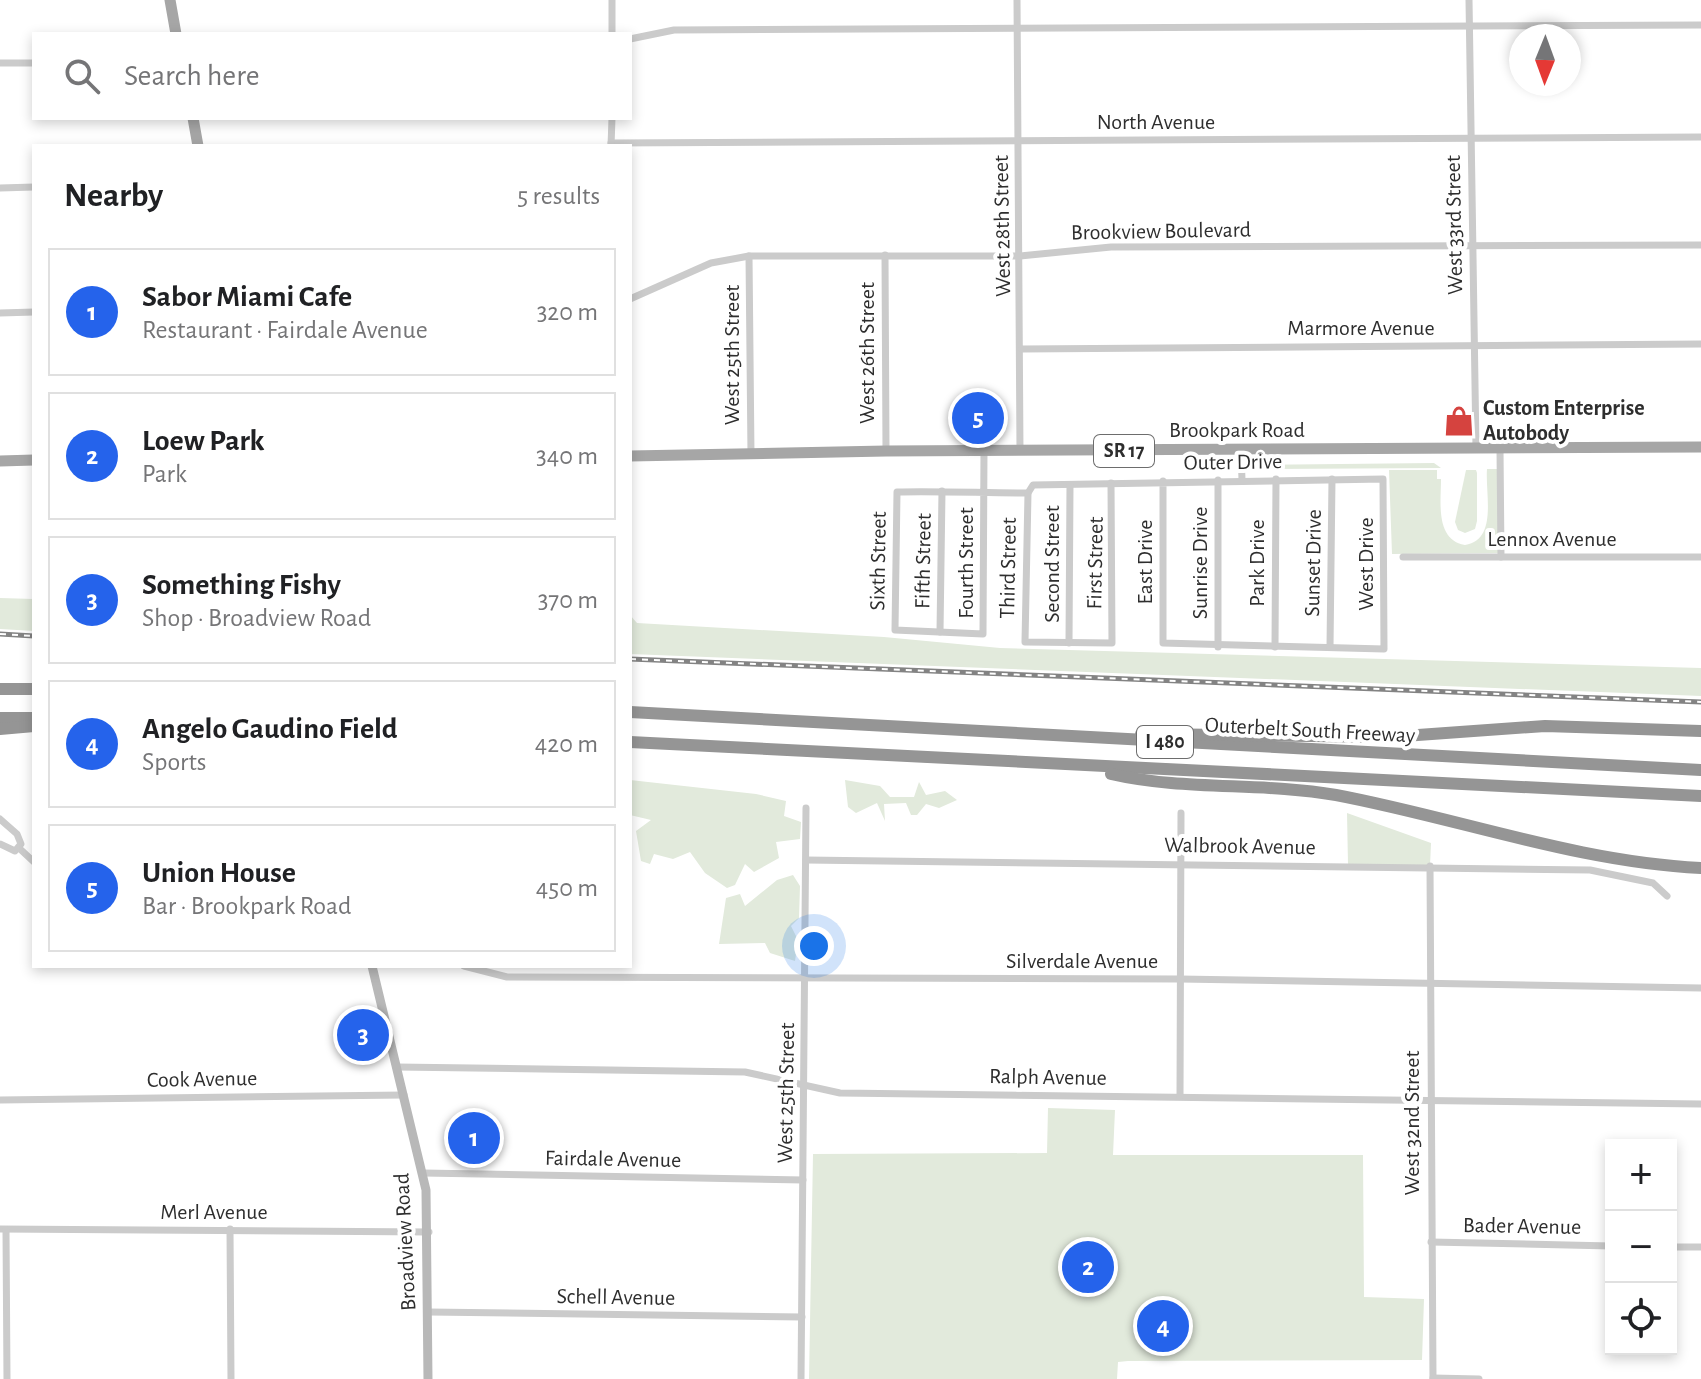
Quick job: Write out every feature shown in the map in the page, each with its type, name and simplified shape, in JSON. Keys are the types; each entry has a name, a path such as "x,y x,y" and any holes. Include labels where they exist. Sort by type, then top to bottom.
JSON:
{"highway":[{"path":"0,689 32,689"},
{"name":"Outerbelt South Freeway","path":"632,712 1701,770"},
{"path":"0,718 32,718"},
{"path":"0,729 32,726"},
{"path":"1089,738 1179,733 1390,737 1545,726 1701,731"},
{"name":"I 480","path":"632,742 1701,796"},
{"path":"1081,767 1146,780 1323,793 1570,850 1638,862 1701,868"}],"main road":[{"path":"170,0 176,32"},
{"path":"193,120 198,144"},
{"name":"Brookpark Road","path":"632,456 886,451 1701,447"},
{"path":"0,461 32,460"},
{"name":"Broadview Road","path":"372,968 423,1173 429,1232 428,1379"}],"street":[{"path":"612,0 612,32"},
{"name":"West 28th Street","path":"1017,0 1022,349 1020,451"},
{"name":"West 33rd Street","path":"1469,0 1476,448"},
{"path":"632,39 674,30 1701,25"},
{"path":"0,63 32,63"},
{"path":"611,144 612,120"},
{"name":"North Avenue","path":"632,145 1701,137"},
{"path":"0,188 32,187"},
{"name":"Brookview Boulevard","path":"632,298 711,263 749,256 1020,256 1111,247 1701,245"},
{"name":"West 26th Street","path":"885,255 886,451"},
{"name":"West 25th Street","path":"749,256 751,455"},
{"path":"0,313 32,312"},
{"name":"Marmore Avenue","path":"1022,349 1701,344"},
{"path":"1500,449 1501,557"},
{"path":"1241,450 1242,480"},
{"name":"Fourth Street","path":"940,632 983,634 984,451"},
{"name":"Park Drive","path":"1275,647 1276,479"},
{"name":"Sunset Drive","path":"1330,647 1332,479"},
{"name":"Outer Drive","path":"897,492 1028,493 1033,485 1383,479"},
{"name":"West Drive","path":"1330,647 1384,649 1383,479"},
{"name":"Sunrise Drive","path":"1218,480 1218,647"},
{"name":"East Drive","path":"1163,481 1163,643 1218,647"},
{"name":"First Street","path":"1069,643 1112,643 1111,483"},
{"name":"Second Street","path":"1069,643 1070,485"},
{"name":"Fifth Street","path":"940,632 942,491"},
{"name":"Sixth Street","path":"897,492 895,630 940,632"},
{"name":"Third Street","path":"1028,493 1025,642 1069,643"},
{"name":"Lennox Avenue","path":"1403,557 1701,557"},
{"path":"1218,647 1330,647"},
{"name":"West 25th Street","path":"801,1379 806,808"},
{"path":"1180,1096 1181,813"},
{"path":"0,819 17,834 20,849 32,860"},
{"path":"0,844 10,850 20,849"},
{"name":"Walbrook Avenue","path":"806,860 1590,870 1653,883 1667,896"},
{"name":"West 32nd Street","path":"1430,866 1433,1379"},
{"name":"Silverdale Avenue","path":"472,968 507,977 1180,979 1701,988"},
{"name":"Ralph Avenue","path":"397,1067 745,1072 840,1093 1701,1104"},
{"name":"Cook Avenue","path":"0,1100 404,1095"},
{"name":"Fairdale Avenue","path":"423,1173 803,1180"},
{"path":"230,1229 231,1379"},
{"path":"3,1230 7,1379"},
{"name":"Merl Avenue","path":"3,1230 429,1232"},
{"name":"Bader Avenue","path":"1431,1242 1605,1246"},
{"path":"1677,1247 1701,1247"},
{"name":"Schell Avenue","path":"429,1312 802,1317"},
{"path":"1433,1379 1479,1379"}],"shaded area":[{"path":"1434,463 1441,468 1254,469 1254,465"},
{"path":"1487,469 1499,469 1499,553 1392,554 1389,470 1437,470 1437,479 1441,479 1444,528 1455,542 1465,545 1482,535 1486,525"},
{"path":"1466,470 1476,470 1477,473 1477,521 1475,529 1465,533 1458,530 1455,522"},
{"path":"0,598 32,599 32,631 0,629"},
{"path":"632,617 637,623 884,637 1000,648 1701,668 1701,696 632,654"},
{"path":"632,780 756,794 786,801 784,816 801,822 800,839 776,842 779,858 754,872 745,864 735,885 727,888 705,873 690,852 673,859 654,854 650,864 641,861 636,831 651,820 632,815"},
{"path":"845,780 880,786 890,797 914,797 919,782 926,795 945,791 957,800 939,808 926,804 917,815 911,815 906,803 884,804 885,821 877,803 856,813 848,807"},
{"path":"1347,813 1431,843 1430,866 1348,865"},
{"path":"793,875 800,886 799,918 791,926 798,940 795,961 770,953 765,943 719,944 726,898 740,894 745,906 777,880"},
{"path":"1048,1108 1115,1110 1113,1155 1363,1155 1364,1297 1424,1299 1422,1360 1128,1361 1118,1362 1117,1379 809,1379 813,1154 1047,1153"}],"railway":[{"path":"0,634 32,636"},
{"path":"632,659 1701,702"}],"place":[{"name":"Union House","path":"978,418"},
{"name":"Custom Enterprise Autobody","path":"1459,421"},
{"name":"Something Fishy","path":"363,1035"},
{"name":"Sabor Miami Cafe","path":"474,1138"},
{"name":"Loew Park","path":"1088,1267"},
{"name":"Angelo Gaudino Field","path":"1163,1326"}]}
